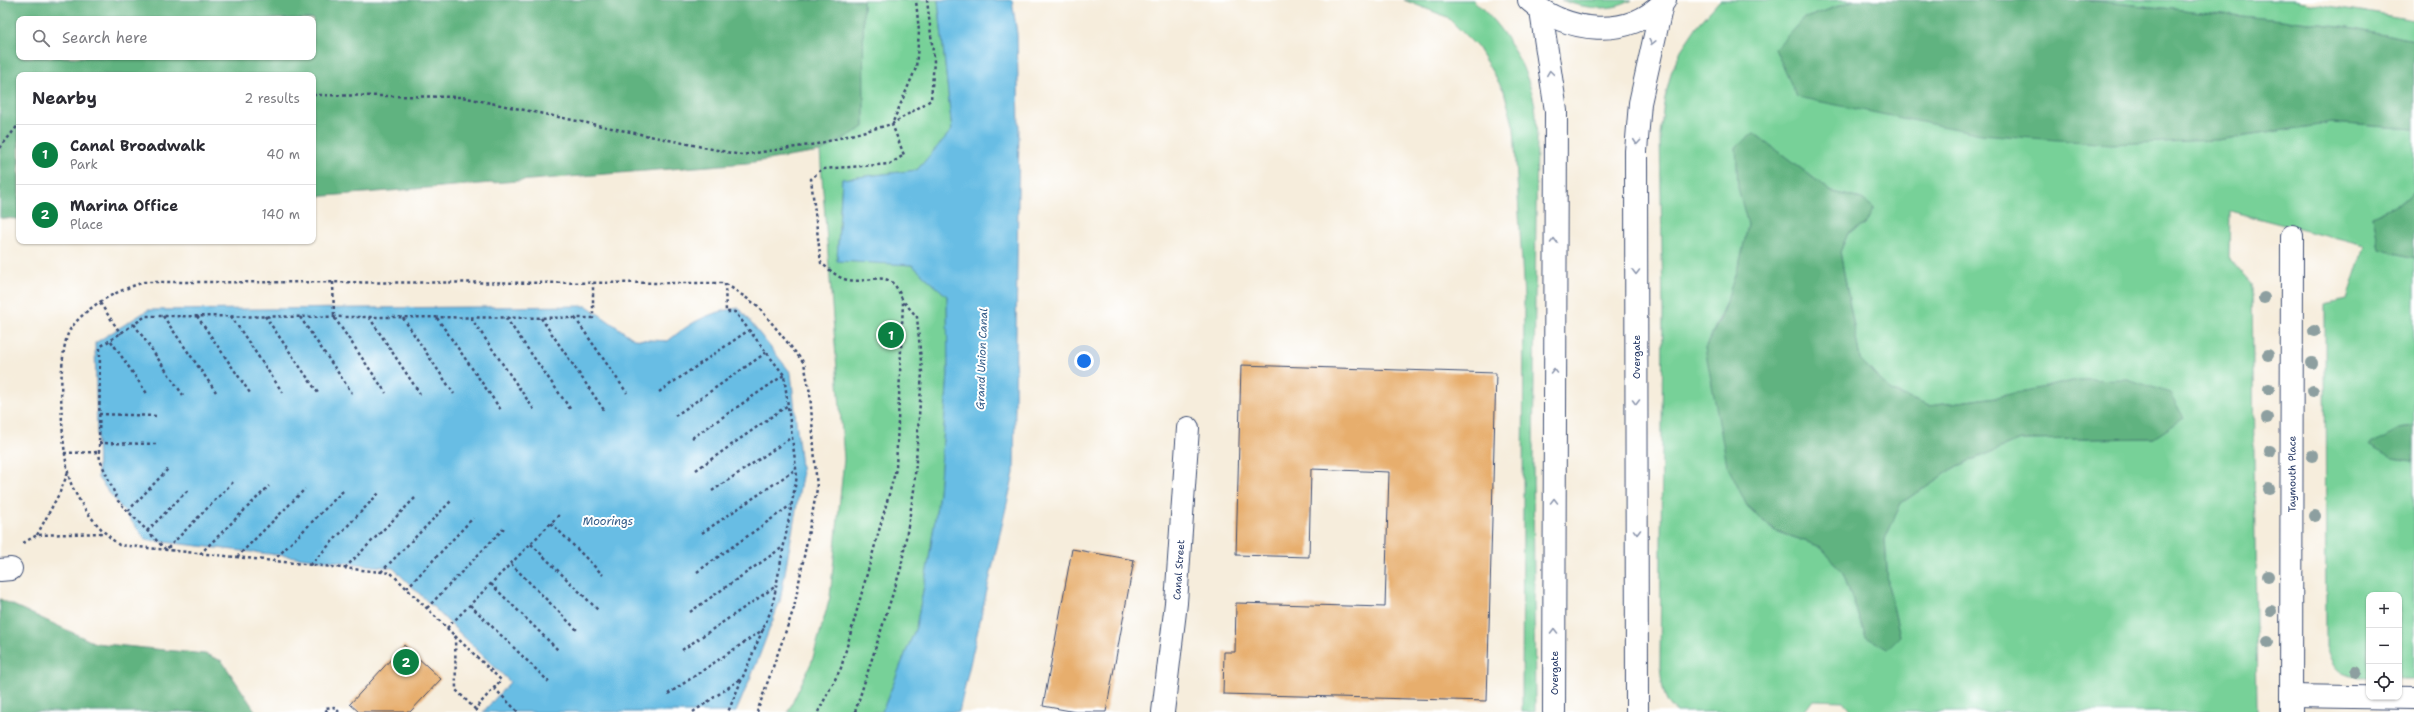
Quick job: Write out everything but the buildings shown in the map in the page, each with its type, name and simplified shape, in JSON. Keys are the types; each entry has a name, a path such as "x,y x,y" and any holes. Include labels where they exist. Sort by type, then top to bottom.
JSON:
{"street":[{"path":"1535,6 1564,23 1590,28 1609,27 1640,18 1663,2"},
{"name":"Overgate","path":"1637,712 1636,151 1640,103 1663,2"},
{"name":"Overgate","path":"1535,6 1556,111 1554,712"},
{"name":"Taymouth Place","path":"2291,704 2292,236"},
{"name":"Canal Street","path":"1164,712 1176,602 1188,428"},
{"path":"2291,704 2414,698"}],"path":[{"path":"855,712 901,568 914,490 922,372 917,317 904,302 898,287 885,279 844,279 821,263 811,179 822,169 890,164 904,155 892,124 916,68 919,32 916,0"},
{"path":"316,95 462,97 741,155 817,144 892,124 931,100 934,61 927,0"},
{"path":"0,148 16,128"},
{"path":"475,709 501,680 391,573 119,545 104,533 89,516 72,486 64,453 62,353 70,329 115,292 144,282 725,283 758,306 804,363 810,392 816,489 794,608 756,712"},
{"path":"333,282 334,317 386,393"},
{"path":"166,550 118,501 100,460 99,452 100,347 146,316 593,318 593,283"},
{"path":"725,283 726,312 735,312 784,375 797,476 772,608 728,712"},
{"path":"818,712 841,668 896,469 904,302"},
{"path":"100,303 121,334"},
{"path":"163,316 216,392"},
{"path":"197,316 250,393"},
{"path":"231,316 283,393"},
{"path":"265,316 318,392"},
{"path":"300,317 352,394"},
{"path":"369,317 420,394"},
{"path":"403,317 454,394"},
{"path":"437,318 501,410"},
{"path":"471,318 535,411"},
{"path":"506,318 571,410"},
{"path":"541,318 604,410"},
{"path":"575,318 626,394"},
{"path":"134,324 183,395"},
{"path":"659,392 749,330"},
{"path":"111,341 148,395"},
{"path":"675,416 767,352"},
{"path":"692,438 784,375"},
{"path":"696,470 788,405"},
{"path":"100,414 158,416"},
{"path":"712,491 792,437"},
{"path":"99,443 159,444"},
{"path":"64,453 99,452"},
{"path":"128,511 169,468"},
{"path":"702,533 796,468"},
{"path":"37,535 59,494 68,473"},
{"path":"166,550 233,482"},
{"path":"200,554 269,486"},
{"path":"147,531 189,489"},
{"path":"237,557 305,489"},
{"path":"273,561 344,490"},
{"path":"310,565 378,493"},
{"path":"345,568 415,498"},
{"path":"381,572 451,501"},
{"path":"697,572 791,505"},
{"path":"447,628 561,513"},
{"path":"407,588 473,518"},
{"path":"551,523 603,575"},
{"path":"427,608 504,528"},
{"path":"16,546 37,535 104,533"},
{"path":"531,544 599,611"},
{"path":"690,612 783,547"},
{"path":"511,564 578,631"},
{"path":"491,584 558,650"},
{"path":"682,650 776,586"},
{"path":"470,605 549,682"},
{"path":"668,694 764,629"},
{"path":"455,636 456,690 478,712"},
{"path":"694,712 742,678"},
{"path":"494,688 518,712"},
{"path":"327,712 325,708 334,707 339,712"}],"green space":[{"path":"0,0 863,0 864,127 820,152 747,163 316,197 316,72 16,72 16,219 0,218"},
{"path":"863,0 938,0 952,130 917,170 842,179 837,260 912,265 947,296 948,374 939,493 928,565 916,627 882,712 788,712 812,661 830,597 844,459 820,152 864,127"},
{"path":"1404,0 1473,0 1494,21 1519,59 1525,72 1535,106 1537,138 1533,461 1535,712 1522,712 1524,298 1514,128 1504,91 1477,47 1447,17"},
{"path":"1561,0 1632,0 1615,7 1597,8"},
{"path":"1720,0 1855,0 1803,19 2218,140 2332,123 2414,129 2414,192 2409,199 2373,215 2379,249 2414,258 2414,427 2399,429 2392,458 2414,461 2414,678 2402,678 2402,592 2366,592 2366,678 2352,677 2340,673 2332,663 2326,647 2325,304 2347,299 2364,246 2230,211 2229,258 2252,283 2257,712 1852,712 1843,701 1813,700 1804,712 1677,712 1672,708 1668,703 1664,691 1660,666 1663,311 1660,135 1664,102 1671,73 1681,50 1697,26","holes":["1754,133 1832,192 1862,199 1865,225 1848,233 1840,252 1860,359 1890,391 1929,406 1996,397 2154,438 2020,440 1957,466 1901,503 1885,539 1888,585 1900,636 1866,637 1843,573 1821,547 1773,530 1747,506 1705,348 1719,319 1737,272 1745,240 1750,201"]},
{"path":"1855,0 2085,0 2349,27 2414,40 2414,129 2332,123 2218,140 2110,144 1981,134 1797,97 1775,49 1803,19"},
{"path":"2085,0 2293,0 2414,20 2414,40 2349,27"},
{"path":"1754,133 1832,192 1862,199 1874,208 1865,225 1848,233 1840,252 1860,359 1890,391 1929,406 1996,397 2078,380 2128,379 2170,393 2184,418 2154,438 2020,440 1957,466 1901,503 1885,539 1888,585 1900,636 1887,649 1866,637 1843,573 1821,547 1774,530 1747,506 1727,465 1705,348 1721,317 1741,257 1748,225 1738,188 1736,147"},
{"path":"2414,192 2414,258 2379,249 2373,215 2408,199"},
{"path":"2414,427 2414,461 2392,458 2369,445 2399,429"},
{"path":"0,599 95,643 205,654 222,661 256,712 0,712"}],"water":[{"name":"Grand Union Canal","path":"938,0 1012,0 1017,34 1019,128 1014,473 959,712 882,712 916,627 928,565 939,493 948,374 947,296 912,265 837,261 842,179 917,170 952,130"},
{"name":"Moorings","path":"587,306 634,339 668,341 685,328 709,315 739,308 791,373 802,476 780,601 736,712 483,712 510,682 393,568 146,540 98,478 95,343 148,310"}],"place":[{"name":"Canal Broadwalk","path":"891,335"},
{"name":"Marina Office","path":"406,662"}]}
